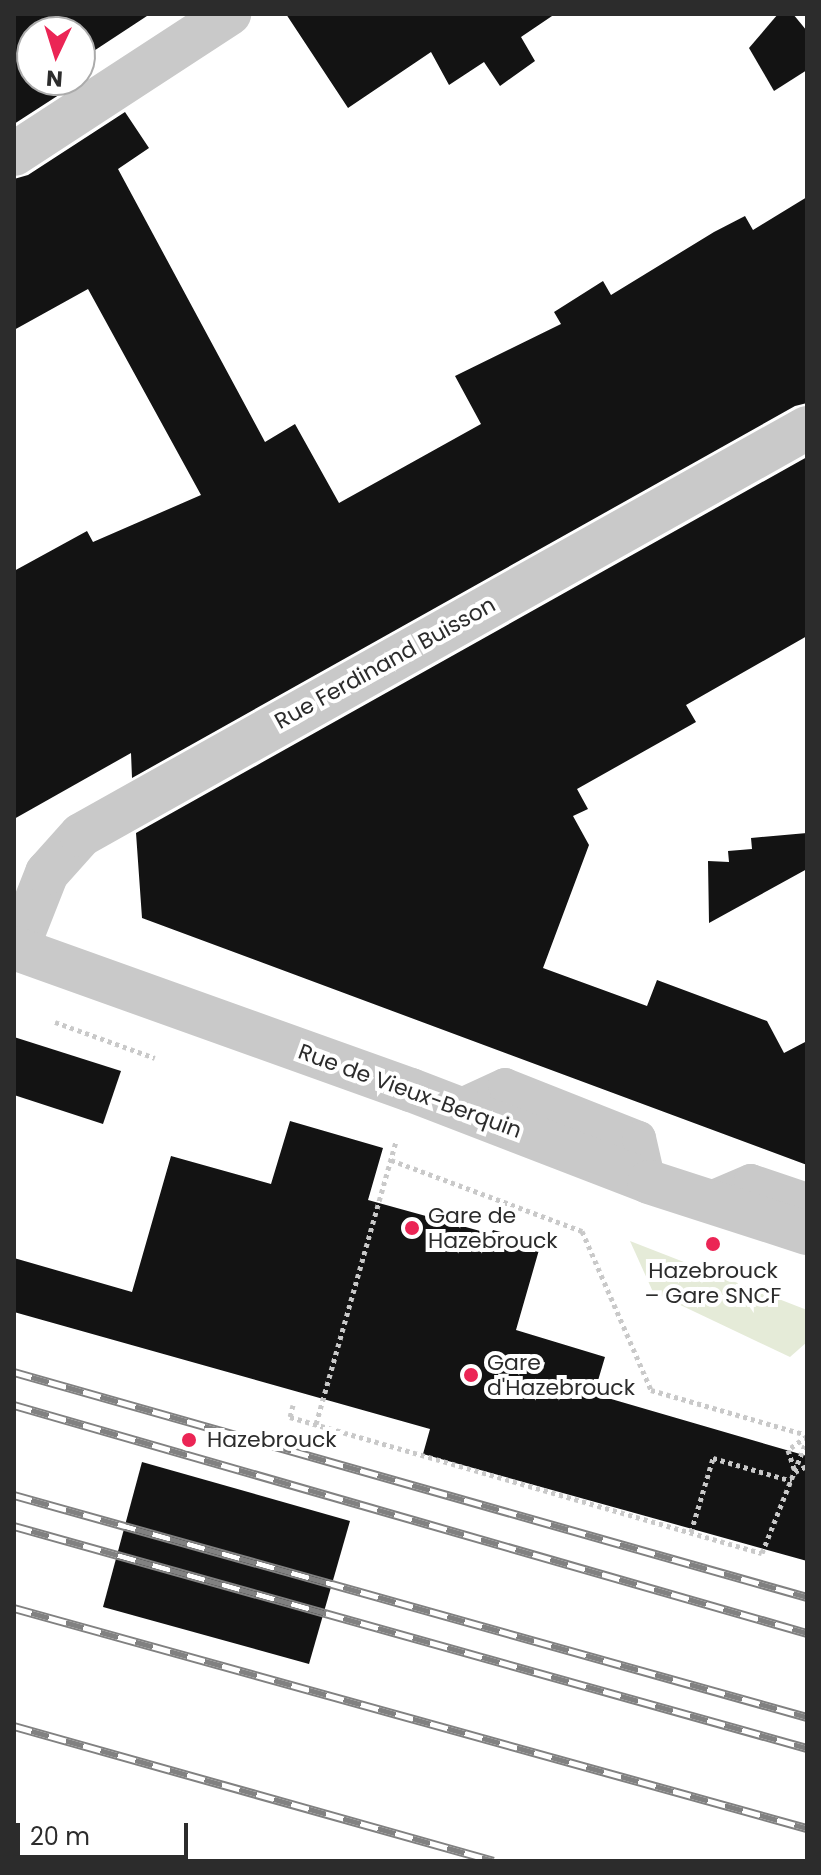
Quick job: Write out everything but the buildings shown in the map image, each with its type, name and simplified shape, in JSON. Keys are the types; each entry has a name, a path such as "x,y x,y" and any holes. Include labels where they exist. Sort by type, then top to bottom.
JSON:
{"street":[{"path":"14,154 229,14"},
{"name":"Rue Ferdinand Buisson","path":"16,948 47,873 81,835 807,428"},
{"name":"Rue de Vieux-Berquin","path":"16,948 411,1090 649,1182 807,1233"}],"lane":[{"path":"704,1201 751,1181 807,1200"}],"path":[{"path":"316,1424 411,1090"},
{"path":"391,1160 582,1231 651,1390 807,1437"},
{"path":"293,1405 290,1417 762,1553 807,1437"},
{"path":"795,1472 788,1450 807,1437"},
{"path":"691,1532 713,1458 792,1481"},
{"path":"795,1472 807,1466"}],"green space":[{"path":"630,1241 807,1310 807,1342 790,1357 653,1292"}],"railway":[{"path":"14,1372 807,1597"},
{"path":"14,1405 807,1633"},
{"path":"14,1495 807,1717"},
{"path":"14,1526 807,1748"},
{"path":"14,1608 807,1828"},
{"path":"14,1726 493,1861"}],"place":[{"name":"Gare de Hazebrouck","path":"412,1228"},
{"name":"Hazebrouck – Gare SNCF","path":"713,1244"},
{"name":"Gare d'Hazebrouck","path":"471,1375"},
{"name":"Hazebrouck","path":"189,1440"}]}
